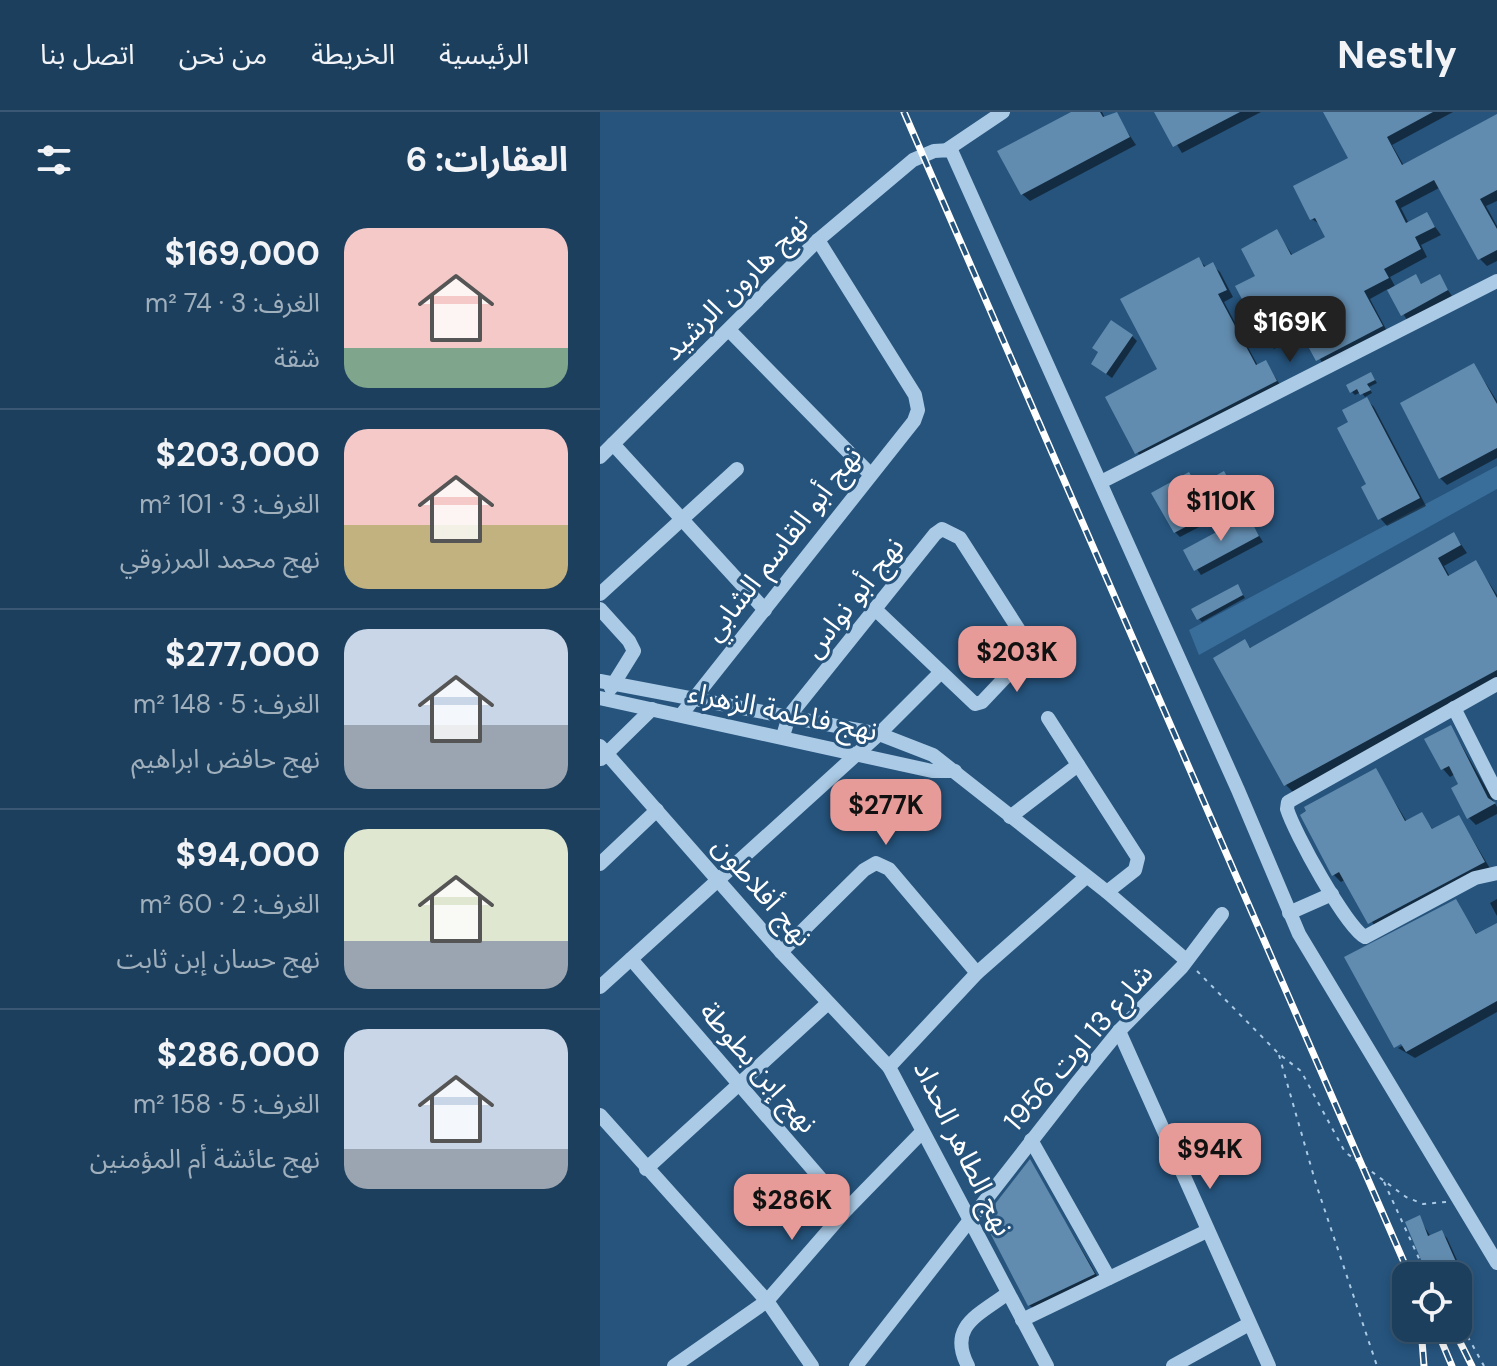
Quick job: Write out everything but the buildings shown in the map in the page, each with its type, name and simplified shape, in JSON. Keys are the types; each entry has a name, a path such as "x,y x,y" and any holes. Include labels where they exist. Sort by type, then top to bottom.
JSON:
{"street":[{"path":"1003,112 948,149 1002,258 1305,946 1497,1263"},
{"name":"نهج هارون الرشيد","path":"600,457 818,240 913,160 948,149"},
{"name":"نهج أبو القاسم الشابي","path":"681,715 869,473 914,421 918,402 818,240"},
{"path":"1101,482 1497,281"},
{"path":"729,330 869,473"},
{"path":"613,444 765,610"},
{"path":"600,594 737,469"},
{"name":"نهج أبو نواس","path":"789,716 802,704 935,534 948,529 960,538 1028,650 1026,658 982,702 975,704 940,673"},
{"path":"600,609 629,641 634,651 607,683 602,698"},
{"path":"600,987 879,734 940,673 876,610"},
{"name":"نهج فاطمة الزهراء","path":"607,683 695,696 879,734 943,760 1186,960"},
{"path":"1497,684 1288,802 1289,816 1332,894 1353,928 1365,937 1497,866"},
{"name":"نهج فاطمة الزهراء","path":"602,698 932,771 955,771"},
{"path":"802,704 807,720 802,740"},
{"path":"1454,708 1497,793"},
{"path":"602,753 652,709"},
{"path":"783,736 789,716"},
{"path":"1048,718 1138,858 1135,870 1107,892"},
{"name":"نهج أفلاطون","path":"602,753 889,1067"},
{"path":"1010,817 1078,765"},
{"path":"600,864 657,810"},
{"path":"781,952 864,870 876,863 889,869 977,973"},
{"path":"1475,878 1497,873"},
{"name":"نهج الطاهر الحداد","path":"1047,1366 889,1067 977,973 1086,877"},
{"path":"1289,913 1332,894"},
{"name":"شارع 13 اوت 1956","path":"856,1366 969,1218 1119,1031 1186,960 1222,914"},
{"name":"نهج إبن بطوطة","path":"631,959 847,1209"},
{"path":"646,1169 828,1003"},
{"path":"1119,1031 1269,1366"},
{"path":"600,1115 767,1301 812,1366"},
{"path":"674,1366 767,1301 847,1209 922,1132"},
{"path":"1031,1140 1109,1278"},
{"path":"1022,1320 1207,1231"},
{"path":"968,1366 959,1346 962,1331 1008,1293"},
{"path":"1173,1366 1249,1324"}],"path":[{"path":"1186,960 1279,1054 1301,1071 1345,1152 1406,1197 1423,1204 1459,1200"},
{"path":"1279,1054 1316,1184 1377,1366"},
{"path":"1384,1181 1421,1262"},
{"path":"1471,1342 1484,1366"}],"shaded area":[{"path":"1497,466 1497,489 1199,655 1189,630"}],"railway":[{"path":"904,112 1404,1262"},
{"path":"1422,1342 1424,1366"},
{"path":"1442,1342 1452,1366"},
{"path":"1460,1342 1472,1366"}]}
